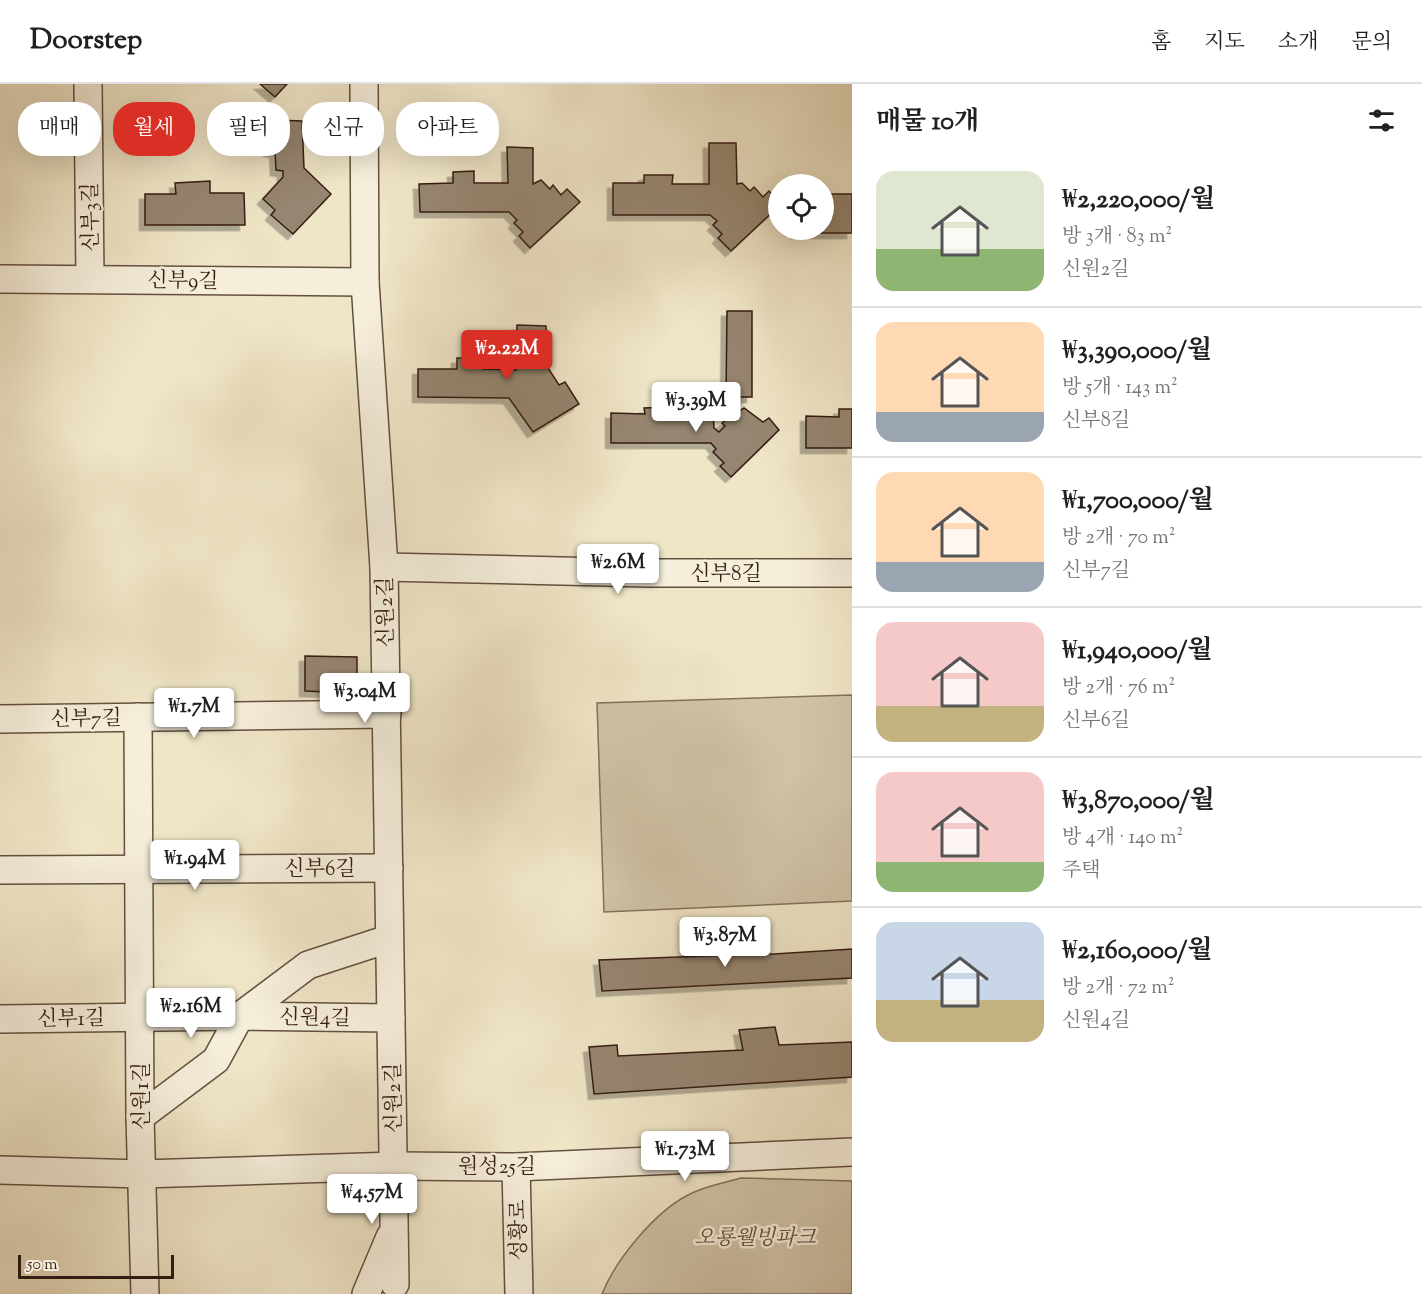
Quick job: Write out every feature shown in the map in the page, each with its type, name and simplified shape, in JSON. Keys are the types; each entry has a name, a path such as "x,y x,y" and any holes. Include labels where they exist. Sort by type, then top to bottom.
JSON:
{"street":[{"name":"신부3길","path":"88,84 90,279"},
{"name":"신원2길","path":"364,84 365,282 384,567 388,939 395,1166 395,1284"},
{"name":"신부9길","path":"0,279 365,282"},
{"name":"신부8길","path":"384,567 648,573 852,573"},
{"name":"신부7길","path":"0,719 387,714"},
{"name":"신원1길","path":"138,717 140,1117 145,1294"},
{"name":"신부6길","path":"0,870 389,868"},
{"path":"140,1117 216,1060 240,1016 308,965 388,939"},
{"name":"신원4길","path":"141,1018 240,1016 391,1018"},
{"name":"신부1길","path":"0,1019 141,1018"},
{"name":"원성25길","path":"142,1174 395,1166 516,1167 852,1152"},
{"name":"성황로","path":"516,1167 519,1294"},
{"path":"0,1170 142,1174"},
{"path":"366,1294 394,1226"}],"green space":[{"path":"852,695 852,901 604,912 597,703"},
{"name":"오룡웰빙파크","path":"741,1178 852,1181 852,1294 602,1294 608,1280 627,1252 663,1213 694,1192"}],"building":[{"path":"260,84 287,84 275,97"},
{"path":"290,121 302,121 304,168 331,194 293,234 271,215 275,210 263,199 283,177 283,171 276,170 275,156 290,156"},
{"path":"709,143 736,143 737,184 742,183 750,191 754,187 763,197 768,192 768,216 731,251 718,238 722,234 713,225 717,221 710,215 613,215 613,183 644,183 644,175 673,175 672,184 709,184"},
{"path":"507,147 533,148 533,184 541,180 550,189 553,185 561,195 567,189 580,202 530,248 519,236 523,232 514,223 517,220 509,212 420,212 419,184 453,183 453,172 474,171 474,183 508,183"},
{"path":"210,181 210,193 244,193 245,225 145,225 145,194 176,194 175,183"},
{"path":"834,194 852,194 852,233 834,233"},
{"path":"727,311 752,311 752,397 726,397"},
{"path":"517,325 546,326 548,368 559,385 565,382 579,404 533,432 509,398 418,397 418,369 457,369 457,358 483,358 483,369 516,370"},
{"path":"671,407 671,413 713,413 714,428 719,432 725,426 722,423 744,408 763,422 769,418 779,430 731,477 720,466 724,463 713,452 716,449 711,443 611,443 611,413 645,414 644,408"},
{"path":"839,409 852,409 852,448 806,448 806,416 839,417"},
{"path":"305,656 357,657 357,684 350,693 305,691"},
{"path":"757,936 758,955 852,949 852,978 602,991 599,960 732,955 731,937"},
{"path":"775,1027 779,1045 852,1042 852,1077 594,1094 589,1047 617,1045 618,1056 743,1050 739,1030"}]}
